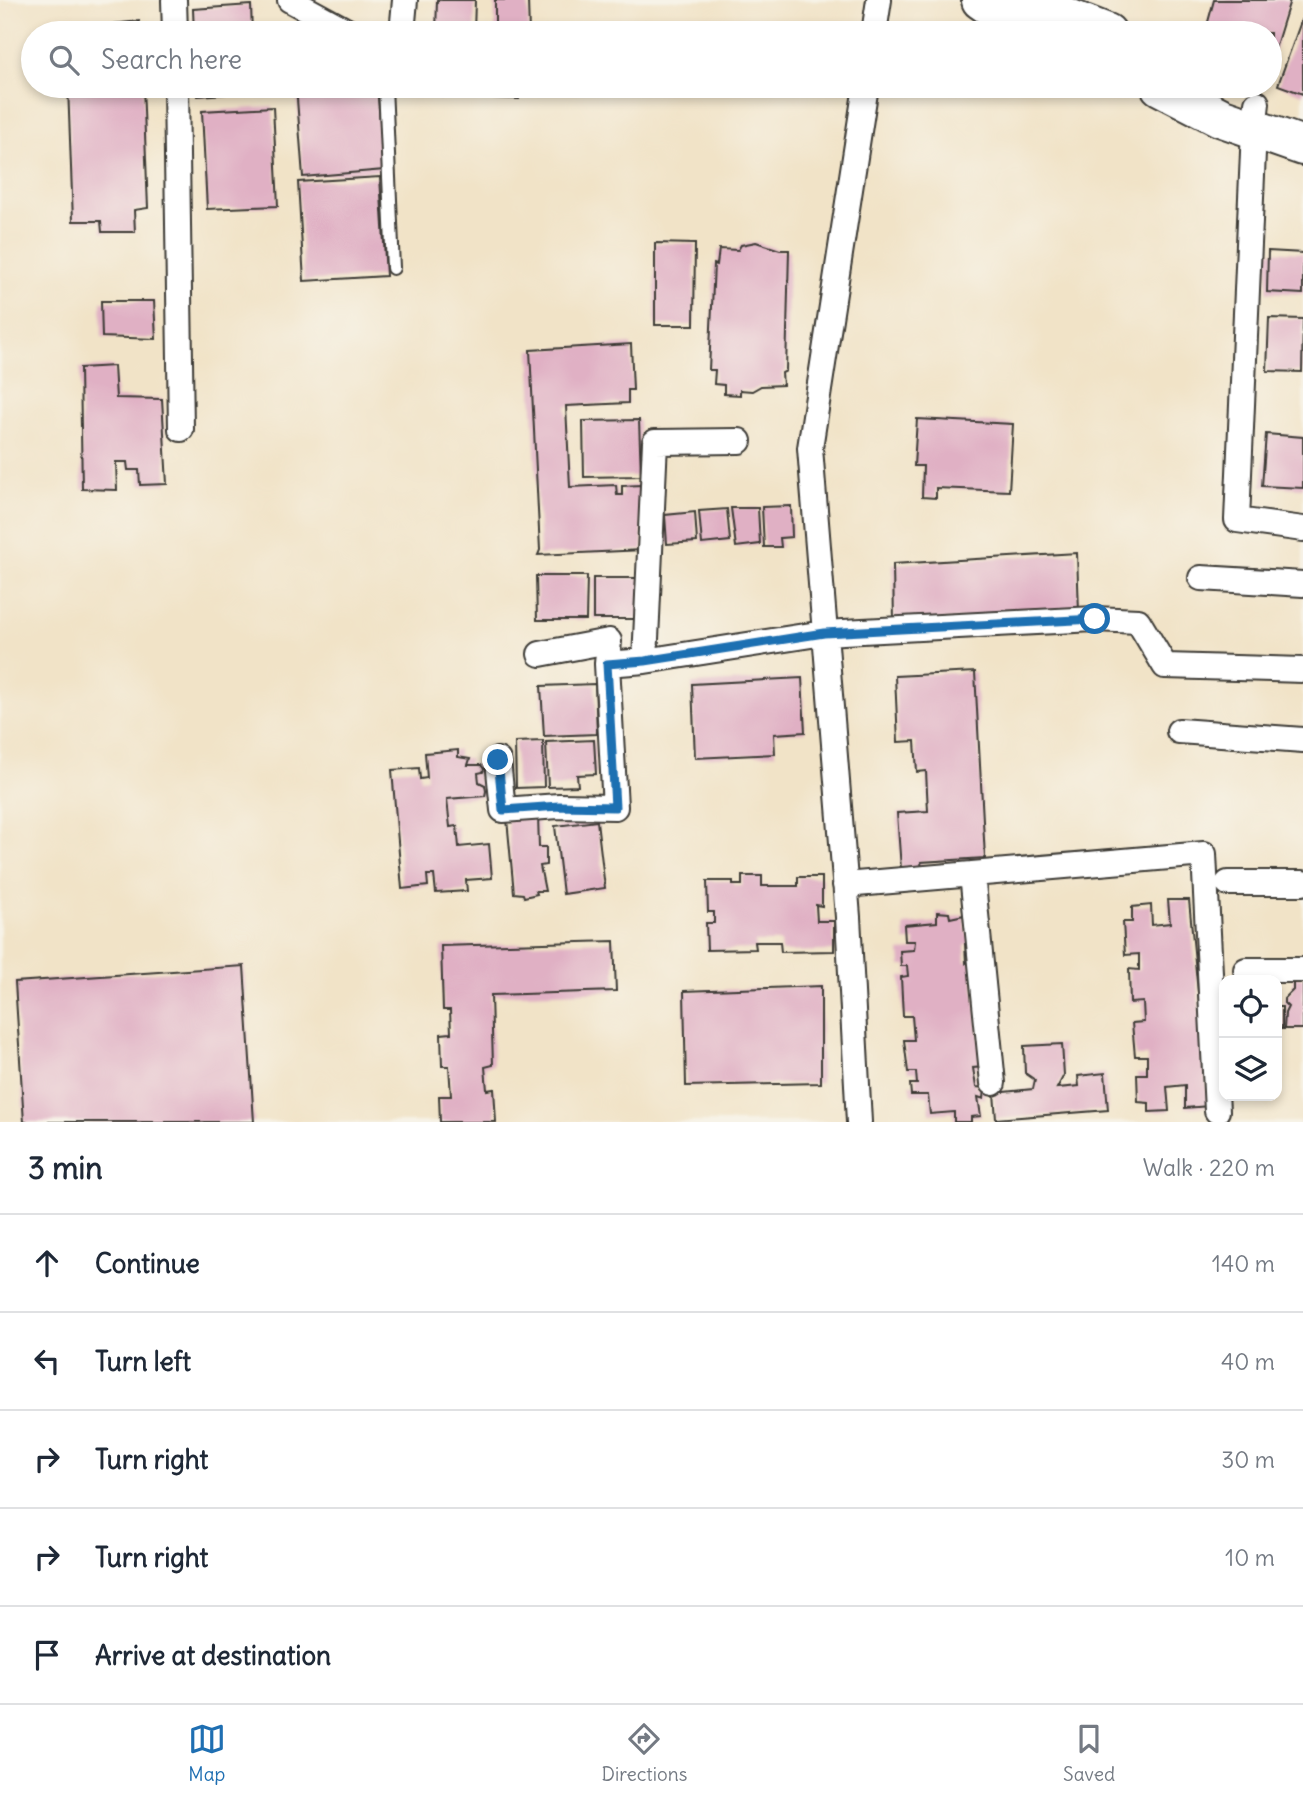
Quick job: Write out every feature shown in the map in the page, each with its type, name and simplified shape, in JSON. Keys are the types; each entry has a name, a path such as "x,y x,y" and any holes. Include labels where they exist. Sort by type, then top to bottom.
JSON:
{"main road":[{"path":"981,0 1011,21"},
{"path":"1022,0 1076,21"},
{"path":"1183,98 1220,117 1303,119"},
{"path":"1230,98 1303,146"}],"street":[{"path":"174,0 175,21"},
{"path":"290,0 329,21"},
{"path":"403,21 405,0"},
{"path":"876,21 879,0"},
{"path":"176,98 181,429"},
{"path":"859,1122 845,885 810,448 864,98"},
{"path":"1256,116 1237,520 1303,529"},
{"path":"645,661 655,442 739,441"},
{"path":"1201,578 1303,584"},
{"path":"607,664 645,661 824,633 1095,619 1138,621 1165,666 1303,670"},
{"path":"498,760 503,810 559,806 615,807 607,664 609,642 540,654"},
{"path":"1180,731 1303,740"},
{"path":"845,885 1204,854 1217,1111"},
{"path":"972,874 993,1083"},
{"path":"1228,883 1303,883"},
{"path":"1246,970 1303,970"}],"lane":[{"path":"386,98 393,268"}],"building":[{"path":"437,0 475,0 474,21 436,21"},
{"path":"495,0 528,0 529,21 495,21"},
{"path":"1214,0 1290,0 1282,26 1282,21 1208,21"},
{"path":"251,5 252,21 194,21 193,9"},
{"path":"1303,16 1303,94 1282,86 1282,74"},
{"path":"68,98 143,98 148,208 134,210 135,232 102,232 101,221 73,221"},
{"path":"297,98 378,98 384,170 303,177"},
{"path":"273,107 278,206 207,209 202,111"},
{"path":"380,177 386,276 304,281 298,182"},
{"path":"756,242 780,250 789,250 786,371 782,373 783,385 761,386 752,391 740,390 740,395 724,394 724,385 714,384 715,370 709,370 714,264 717,265 719,249 738,250 741,245"},
{"path":"655,243 695,244 694,325 655,325"},
{"path":"1268,251 1303,253 1303,294 1267,292"},
{"path":"101,301 154,301 156,339 102,337"},
{"path":"1269,318 1303,319 1302,372 1267,371"},
{"path":"631,344 633,390 628,390 628,403 566,406 570,487 616,485 617,495 622,495 622,486 640,485 643,550 538,555 540,550 530,350"},
{"path":"114,366 116,398 162,399 167,484 140,485 139,470 128,470 127,462 116,462 117,490 82,489 80,368"},
{"path":"917,419 1013,424 1009,491 936,488 936,498 922,497 923,466 914,466"},
{"path":"639,420 641,476 584,477 583,421"},
{"path":"1266,434 1303,437 1303,488 1262,486"},
{"path":"791,506 792,537 780,538 781,547 764,547 762,507"},
{"path":"731,508 758,508 760,544 736,547"},
{"path":"727,509 730,541 702,544 699,511"},
{"path":"695,512 697,542 667,544 665,515"},
{"path":"1077,553 1079,613 894,623 893,564"},
{"path":"536,576 587,576 586,620 537,620"},
{"path":"593,578 642,578 642,619 593,619"},
{"path":"975,672 985,858 921,862 922,868 901,869 897,813 928,811 926,771 917,772 915,741 898,742 895,676"},
{"path":"802,678 805,732 774,734 775,754 695,758 692,684"},
{"path":"595,684 597,734 544,736 541,686"},
{"path":"594,740 596,774 577,775 578,786 548,787 546,742"},
{"path":"543,741 544,787 516,788 515,742"},
{"path":"458,750 458,757 470,759 468,765 481,765 484,769 478,773 479,782 485,785 486,791 485,796 447,799 450,827 457,826 459,847 489,844 492,878 466,880 467,891 436,893 434,875 427,875 428,886 402,889 392,770 419,768 420,779 427,778 425,753"},
{"path":"538,815 539,847 546,847 546,865 540,866 545,891 536,891 537,894 524,897 523,894 514,893 507,819"},
{"path":"597,821 605,888 563,894 555,826"},
{"path":"742,876 762,876 762,886 798,886 798,877 822,877 822,906 816,905 817,921 834,921 834,951 781,952 780,942 755,942 756,949 707,950 706,923 714,923 714,912 708,912 707,881 733,881 733,885 742,885"},
{"path":"1168,900 1189,900 1209,1106 1185,1108 1185,1085 1167,1087 1169,1111 1149,1112 1149,1103 1138,1102 1137,1074 1147,1074 1147,1056 1135,1056 1132,1023 1144,1022 1143,1002 1130,1003 1129,969 1139,970 1139,954 1125,955 1123,922 1132,922 1132,907 1151,905 1152,925 1170,923"},
{"path":"937,912 949,913 950,918 964,915 966,931 972,944 965,944 966,963 971,959 983,1067 973,1068 976,1087 985,1088 984,1099 978,1097 981,1116 971,1117 971,1122 954,1122 954,1112 930,1114 928,1095 911,1095 910,1084 917,1084 916,1072 908,1072 904,1040 914,1040 912,1016 903,1016 901,977 908,976 907,966 901,966 900,951 914,950 915,941 905,941 904,925 937,922"},
{"path":"614,941 616,991 491,995 493,1065 485,1067 487,1090 494,1089 496,1122 440,1122 439,1096 451,1096 449,1066 442,1066 441,1034 451,1033 450,1010 443,1010 441,946"},
{"path":"244,966 254,1122 24,1122 15,982"},
{"path":"1293,975 1303,978 1303,1029 1284,1029 1288,1007 1284,999 1293,990"},
{"path":"821,986 821,1083 686,1086 684,991"},
{"path":"1062,1044 1064,1075 1057,1088 1079,1086 1078,1076 1105,1073 1108,1110 996,1119 994,1093 1033,1089 1035,1080 1025,1073 1024,1046"}],"route":[{"path":"498,760 503,810 559,806 615,807 607,664 645,661 824,633 1095,619"}]}
